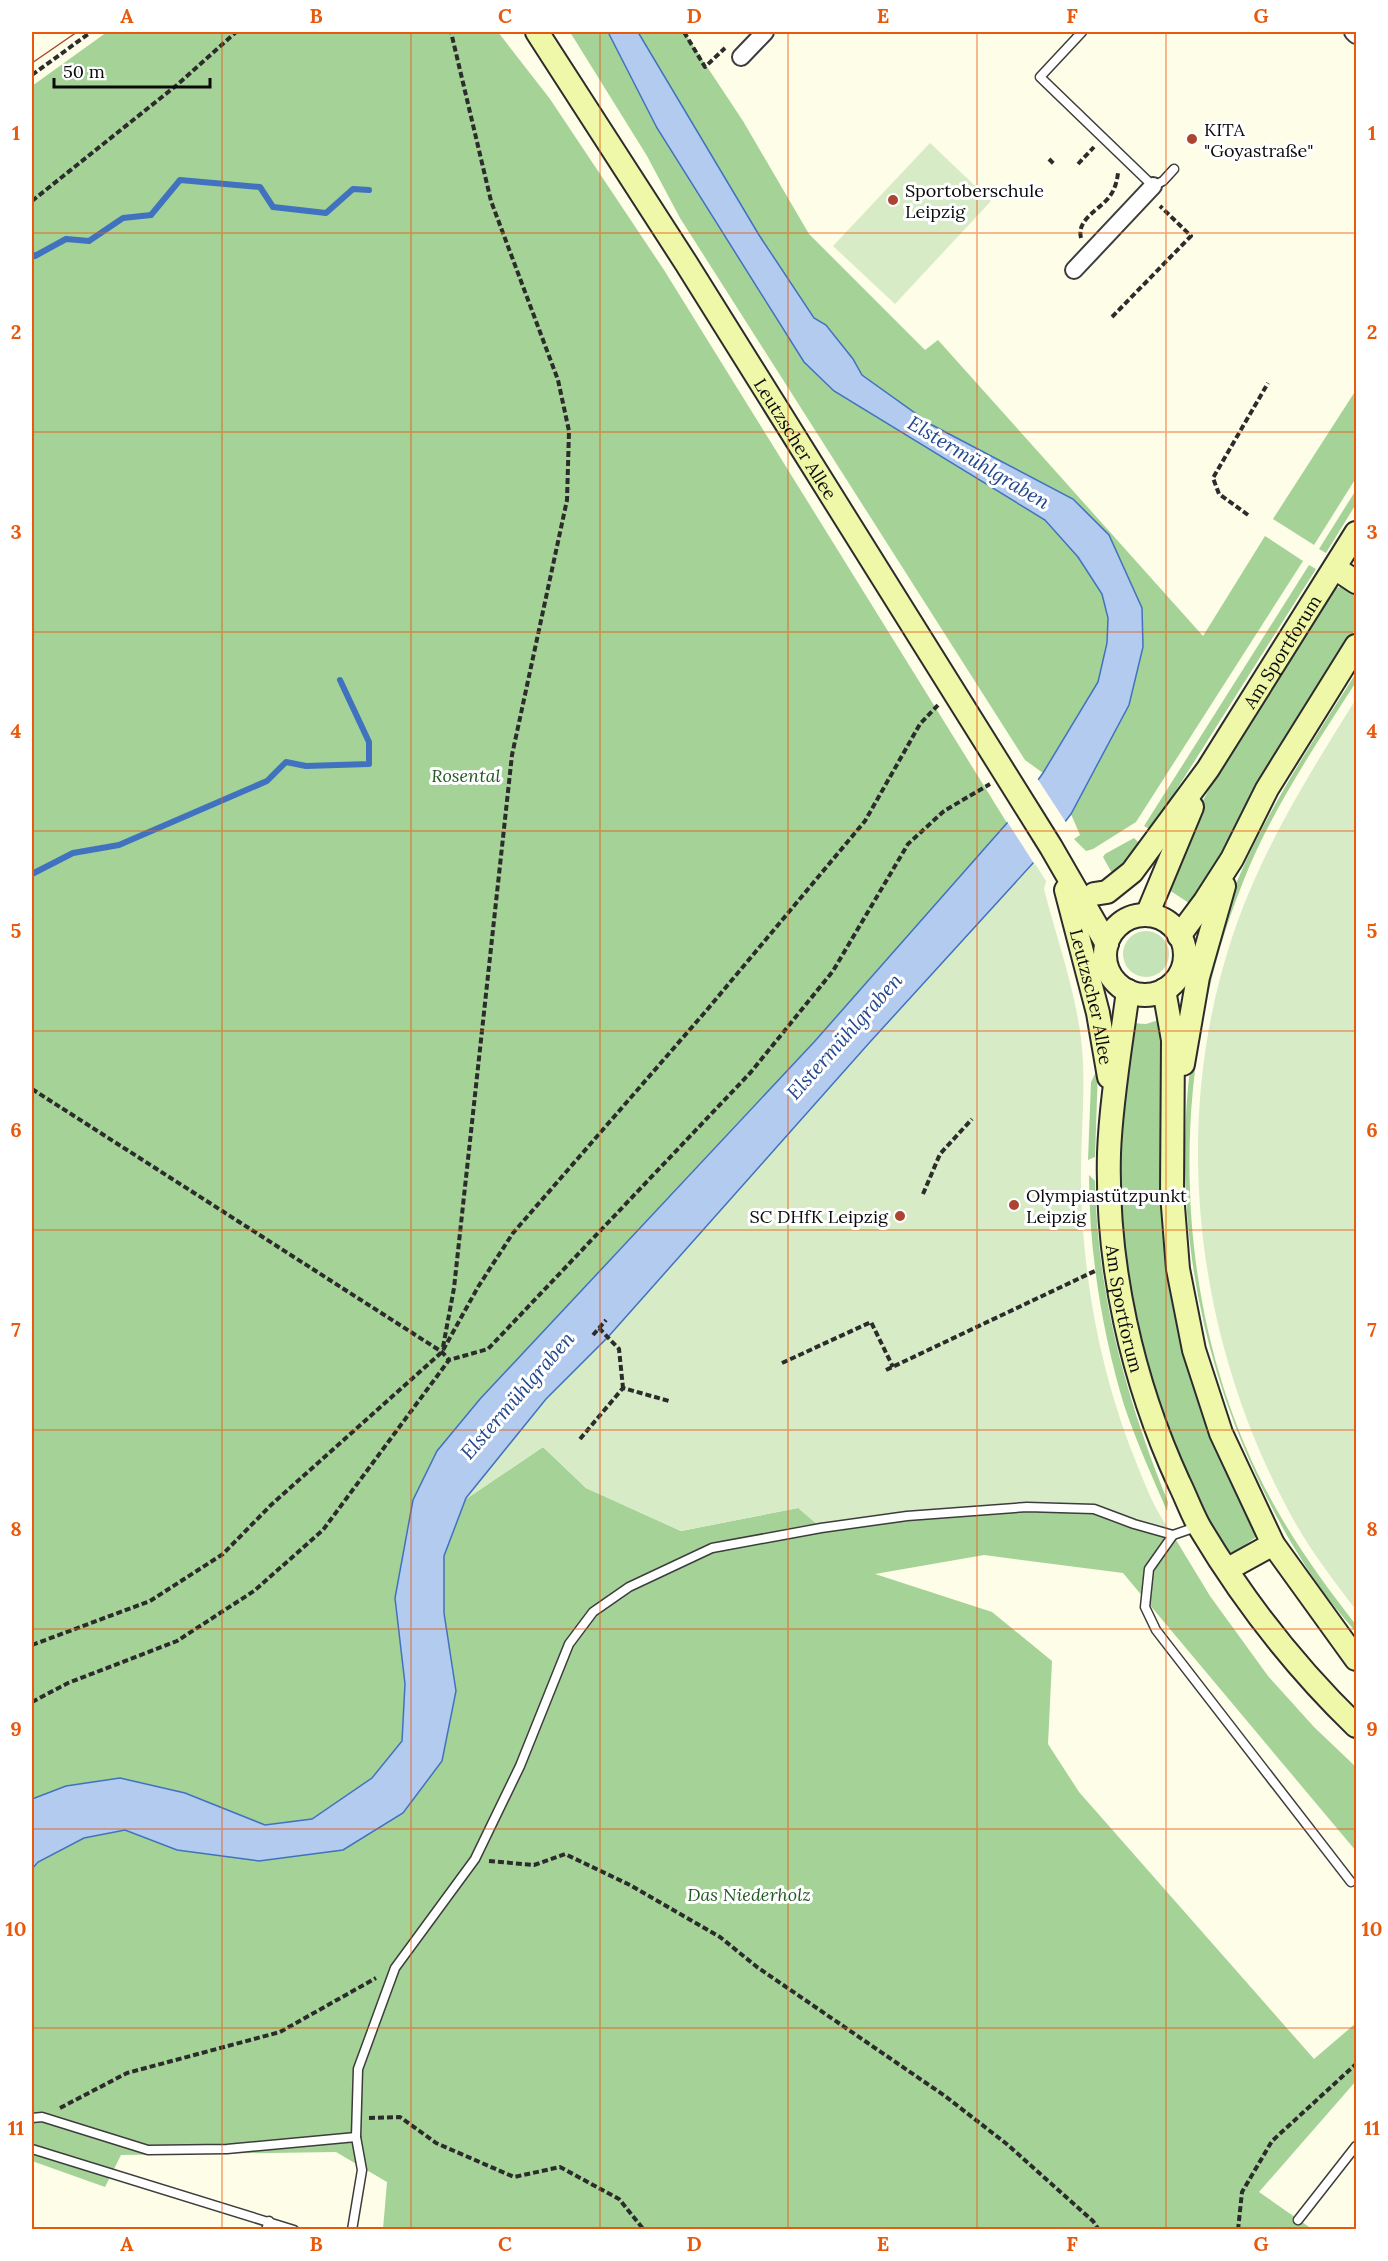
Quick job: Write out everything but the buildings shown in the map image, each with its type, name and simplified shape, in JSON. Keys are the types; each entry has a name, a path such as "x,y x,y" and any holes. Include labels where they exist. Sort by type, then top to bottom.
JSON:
{"main road":[{"name":"Leutzscher Allee","path":"537,32 686,263 953,689 1051,847 1107,944"},
{"name":"Am Sportforum","path":"1094,894 1107,892 1132,872 1208,770 1356,533"},
{"path":"1335,568 1356,582"},
{"path":"1179,936 1232,859 1267,789 1356,646"},
{"name":"Am Sportforum","path":"1147,915 1208,770"},
{"name":"Leutzscher Allee","path":"1051,847 1094,894 1124,921"},
{"name":"Leutzscher Allee","path":"1051,847 1069,898 1106,1048 1109,1150"},
{"path":"1174,1119 1198,977 1232,859"},
{"path":"1147,915 1166,921 1179,936 1184,947 1184,960 1178,977 1164,990 1152,994 1128,991 1111,976 1106,966 1107,944 1110,935 1124,921 1147,915"},
{"path":"1164,990 1173,1040 1172,1194 1178,1269 1194,1350 1221,1433 1273,1544 1356,1659"},
{"name":"Am Sportforum","path":"1128,991 1109,1150 1109,1191 1121,1300 1144,1393 1166,1455 1199,1526 1278,1640 1323,1694 1356,1726"},
{"path":"1228,1569 1273,1544"}],"street":[{"path":"741,57 765,32"},
{"path":"1074,270 1149,189"}],"lane":[{"path":"1082,32 1040,77 1149,189 1163,182 1174,170"},
{"path":"352,2229 362,2170 356,2137 358,2068 395,1968 475,1859 520,1766 569,1644 593,1612 640,1582 712,1548 821,1528 907,1516 1027,1507 1094,1509 1173,1536"},
{"path":"1199,1526 1173,1536 1149,1569 1145,1607 1156,1630 1351,1882"},
{"path":"32,2118 42,2117 148,2150 226,2150 356,2137"},
{"path":"1298,2220 1356,2146"},
{"path":"32,2149 268,2225 294,2229"}],"path":[{"path":"32,75 91,32"},
{"path":"32,201 177,86 236,32"},
{"path":"441,1352 454,1288 512,755 567,500 568,431 558,380 491,201 451,32"},
{"path":"684,32 705,67 730,44 741,57"},
{"path":"1086,139 1102,154"},
{"path":"1078,164 1095,146"},
{"path":"1049,159 1054,164"},
{"path":"1087,256 1079,232 1089,215 1112,195 1119,169"},
{"path":"1112,317 1191,236 1149,189"},
{"path":"1248,515 1219,494 1213,478 1268,383"},
{"path":"32,1645 150,1601 224,1554 271,1505 441,1352 478,1287 513,1233 706,1011 865,821 920,724 953,689"},
{"path":"32,1702 69,1683 177,1641 254,1591 323,1530 449,1360 488,1349 750,1072 833,970 908,844 944,811 1005,774"},
{"path":"32,1089 441,1352 449,1360"},
{"path":"923,1194 940,1154 972,1119"},
{"path":"886,1370 1116,1261"},
{"path":"592,1335 606,1320"},
{"path":"782,1363 871,1322 893,1367"},
{"path":"580,1439 623,1388 619,1349 599,1328"},
{"path":"623,1388 669,1401"},
{"path":"475,1859 534,1865 565,1854 630,1885 720,1937 757,1967 954,2103 1008,2145 1099,2229"},
{"path":"42,2117 127,2073 280,2032 395,1968"},
{"path":"1239,2229 1242,2192 1272,2141 1356,2064"},
{"path":"356,2137 370,2117 400,2117 436,2143 514,2177 560,2167 619,2199 644,2229"}],"green space":[{"name":"Rosental","path":"107,32 498,32 550,99 664,270 1007,823 815,1041 480,1399 437,1451 395,1598 405,1684 402,1741 372,1778 312,1819 265,1825 185,1793 66,1786 32,1799 32,86"},
{"path":"570,32 608,32 657,128 804,362 834,391 1045,520 1078,557 1102,594 1108,618 1107,643 1098,682 1043,773 1025,760 680,218 647,156"},
{"path":"638,32 684,32 743,121 809,234 925,350 938,340 1203,636 1265,536 1303,561 1136,822 1093,849 1086,851 1074,839 1080,835 1071,814 1129,705 1142,608 1109,535 1073,499 932,425 862,375 853,359 826,325 814,318 759,235"},
{"path":"930,143 991,201 895,304 833,246"},
{"path":"1356,390 1356,478 1314,545 1273,519"},
{"path":"1356,490 1356,504 1326,553 1319,549"},
{"path":"1309,565 1316,569 1151,830 1144,826"},
{"path":"1341,587 1356,596 1356,628 1260,781 1217,868 1192,905 1166,888 1199,808 1224,761 1334,588"},
{"path":"1356,673 1356,682 1280,804 1254,856 1217,958 1200,1038 1191,1119 1190,1201 1199,1283 1216,1363 1242,1439 1278,1512 1315,1570 1356,1625 1356,1632 1326,1596 1288,1537 1256,1475 1229,1410 1209,1345 1195,1278 1187,1211 1185,1144 1189,1076 1200,1008 1216,940 1228,904 1242,870 1277,802"},
{"path":"1356,699 1356,1610 1327,1572 1292,1518 1255,1439 1231,1371 1213,1301 1202,1229 1198,1157 1201,1085 1212,1014 1241,911 1285,818"},
{"path":"1134,838 1141,845 1120,871 1112,873 1103,857"},
{"name":"SC DHfK Leipzig","path":"1034,862 1046,881 1044,889 1071,987 1082,1048 1081,1188 1090,1295 1097,1330 1125,1434 1153,1502 1173,1535 1094,1509 1027,1507 821,1528 798,1508 681,1531 586,1488 543,1447 466,1499 546,1399 608,1337 870,1042"},
{"path":"1146,931 1162,938 1169,954 1162,970 1146,977 1130,970 1123,954 1130,938"},
{"path":"1162,1019 1163,1200 1171,1289 1179,1333 1196,1397 1255,1529 1256,1537 1235,1552 1226,1553 1205,1522 1166,1431 1141,1348 1125,1263 1119,1158 1130,1023 1146,1024"},
{"path":"1098,1068 1095,1157 1088,1160 1091,1082"},
{"path":"1089,1175 1095,1181 1101,1264 1116,1344 1139,1424 1168,1502 1167,1511 1124,1405 1109,1349 1094,1262"},
{"name":"Das Niederholz","path":"543,1447 586,1488 681,1531 798,1508 1027,1507 1094,1509 1173,1535 1210,1596 1268,1676 1314,1727 1356,1767 1356,1851 1123,1573 984,1555 875,1574 992,1612 1052,1661 1048,1744 1079,1792 1314,2059 1356,2023 1356,2081 1259,2192 1312,2229 383,2229 387,2182 336,2152 121,2155 105,2187 32,2161 32,1869 38,1862 85,1838 125,1830 177,1850 403,1813 442,1761 456,1691 444,1613 444,1556 466,1499"}],"water":[{"name":"Elstermühlgraben","path":"608,32 638,32 759,235 814,318 826,325 853,359 862,375 932,425 1073,499 1109,535 1142,608 1143,647 1129,705 1071,814 1034,862 870,1042 608,1337 546,1399 466,1498 444,1556 444,1613 456,1691 442,1761 403,1813 343,1850 259,1861 177,1850 125,1830 84,1838 38,1862 32,1869 32,1799 66,1786 120,1778 185,1793 265,1825 312,1819 372,1778 402,1741 405,1684 395,1598 413,1500 437,1451 480,1399 815,1041 1007,823 1043,773 1098,682 1107,643 1108,618 1102,594 1078,557 1045,520 834,391 804,362 657,128"}],"pier":[{"path":"1037,778 1067,824 1035,865 1006,820"}],"waterway":[{"path":"32,254 35,256 66,239 89,241 123,218 151,215 180,180 260,187 273,207 326,213 353,189 369,190"},
{"path":"32,874 73,853 119,845 267,781 286,762 306,766 369,764 369,742 340,680"}],"tram line":[{"path":"32,63 77,32"}],"place":[{"name":"KITA \"Goyastraße\"","path":"1192,139"},
{"name":"Sportoberschule Leipzig","path":"893,200"},
{"name":"Olympiastützpunkt Leipzig","path":"1014,1205"},
{"name":"SC DHfK Leipzig","path":"900,1216"}]}
